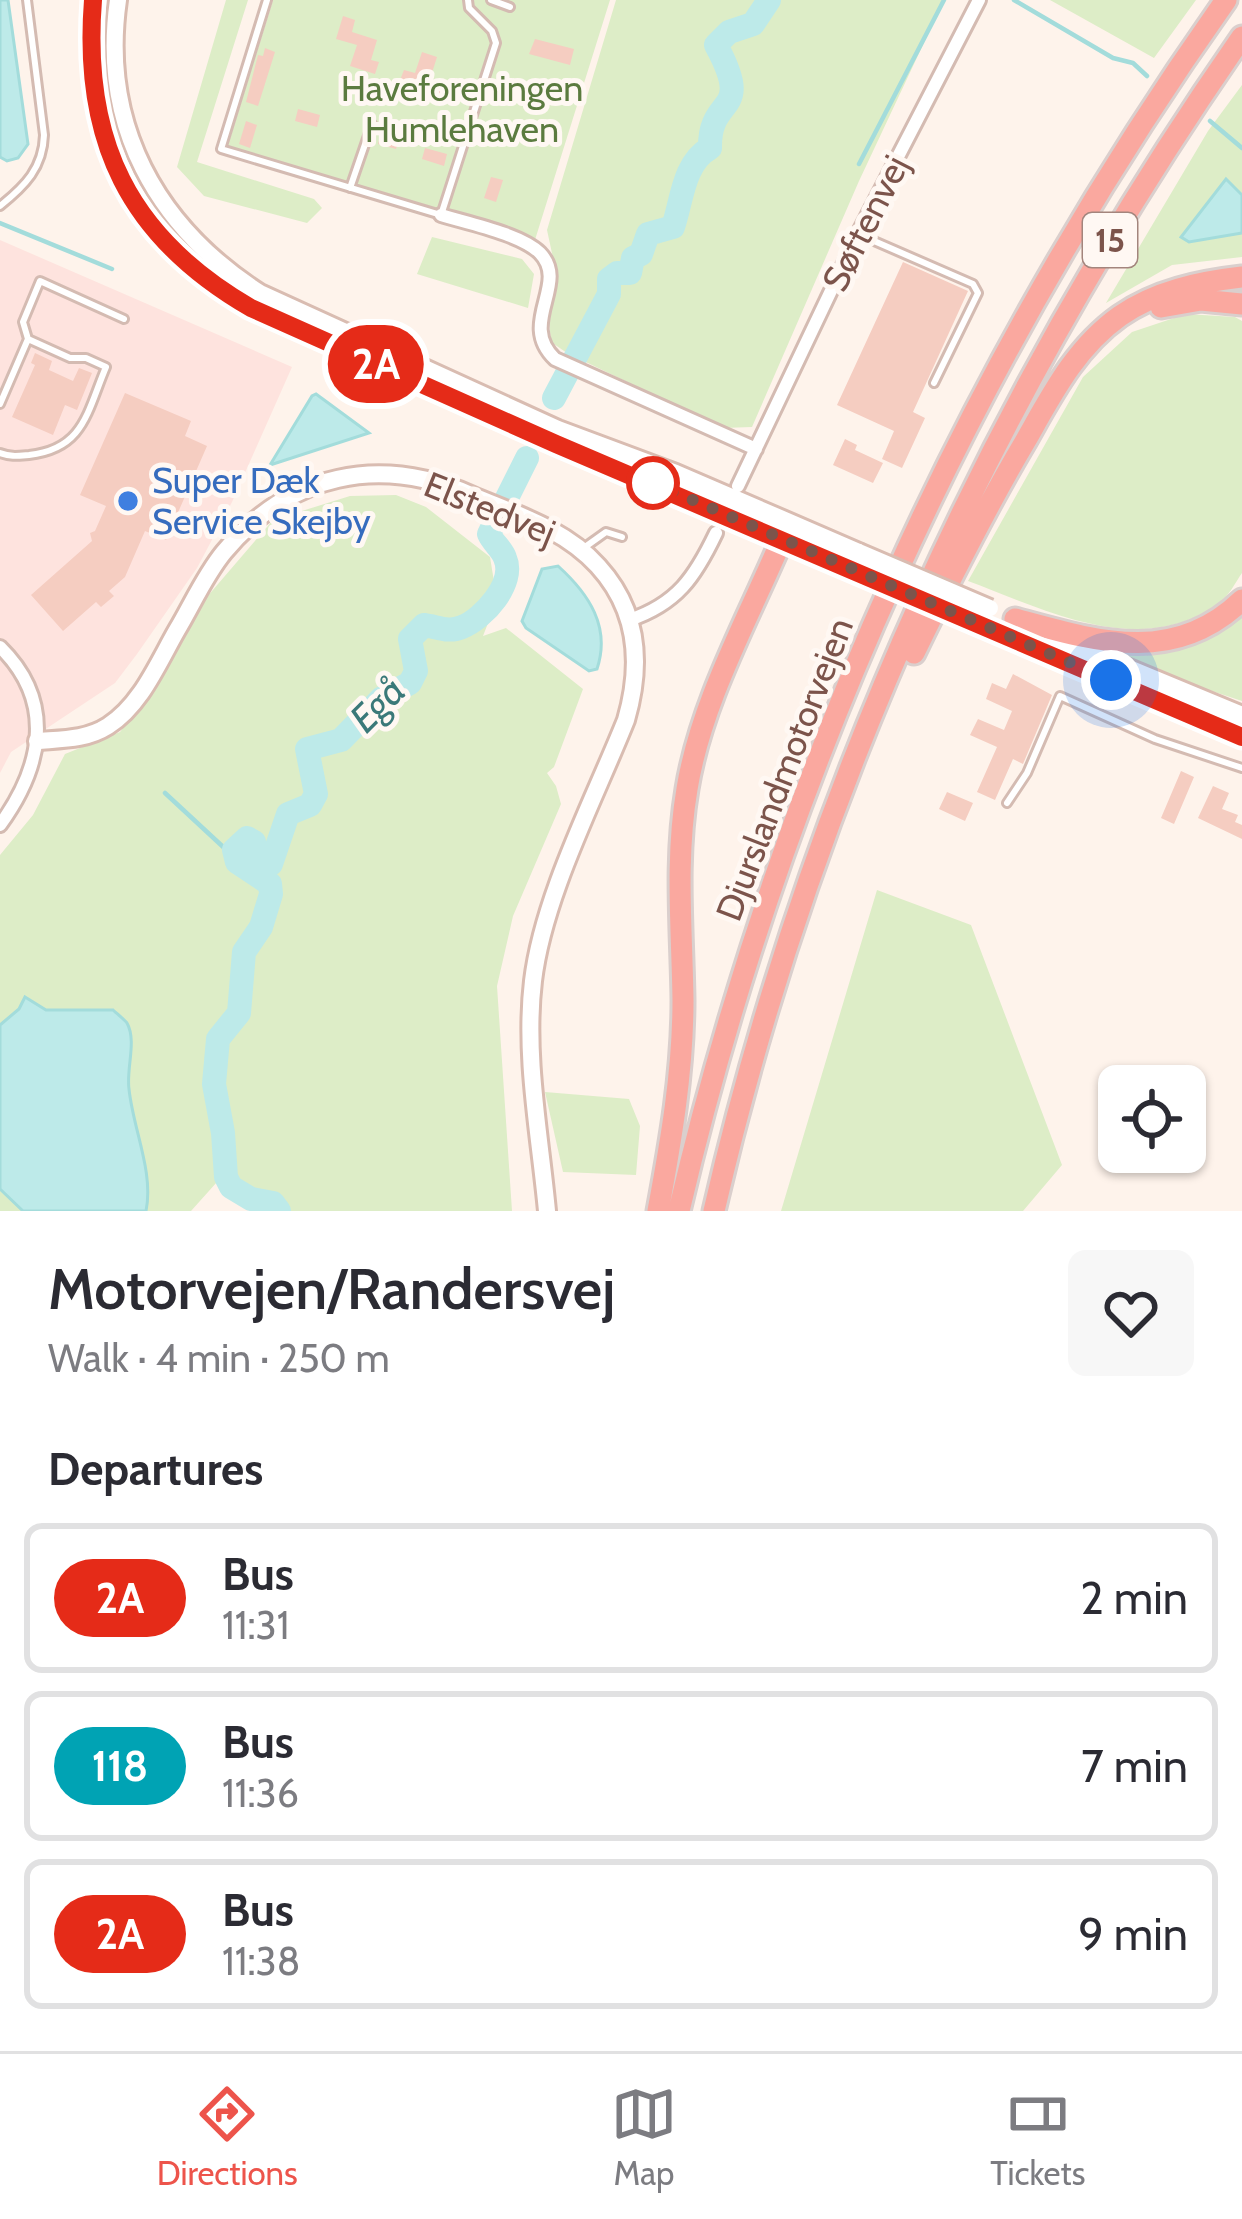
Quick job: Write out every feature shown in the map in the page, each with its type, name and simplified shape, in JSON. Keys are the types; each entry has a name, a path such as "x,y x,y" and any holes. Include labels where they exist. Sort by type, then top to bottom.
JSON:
{"highway":[{"name":"Djurslandmotorvejen","path":"679,1211 715,1069 768,896 823,744 891,586 946,468 1048,277 1114,165 1226,0"},
{"name":"Djurslandmotorvejen","path":"714,1211 754,1058 820,852 875,708 992,452 1087,278 1242,37"},
{"path":"820,852 948,583 1047,402 1088,344 1120,316 1160,295 1208,281 1242,278"},
{"path":"1047,402 1094,349 1128,323 1165,305 1201,300 1242,304"},
{"path":"658,1211 681,1064 679,876 688,782 704,725 786,531"},
{"path":"1015,619 1099,642 1148,643 1199,631 1242,600"}],"main road":[{"path":"93,0 89,55 96,107 110,157 139,210 173,252 209,284 303,332 986,616 1242,737"},
{"path":"118,0 114,58 118,91 143,171 189,238 226,272 260,293 786,531"},
{"name":"Elstedvej","path":"37,741 89,735 131,707 222,555 255,520 293,495 346,475 394,472 436,479 583,550 613,584 629,620 637,660 635,689 545,920 533,982 531,1029 547,1211"},
{"path":"986,616 1015,619 1095,657 1242,715"}],"street":[{"name":"Søftenvej","path":"738,486 858,234 979,0"},
{"path":"441,215 524,242 540,253 548,266 548,292 538,326 540,342 569,365 756,449"},
{"path":"629,620 659,609 687,586 716,533"},
{"path":"0,647 32,697 37,741 28,782 0,825"}],"lane":[{"path":"0,206 22,188 43,155 26,0"},
{"path":"267,0 221,149 441,215 496,43 496,36 473,15 468,0"},
{"path":"491,0 510,7"},
{"path":"350,188 372,124"},
{"path":"858,234 973,284 978,293 934,383"},
{"path":"0,404 28,339 23,322 40,281 124,319"},
{"path":"0,453 9,457 53,452 76,436 106,367 86,358 70,358 28,339"},
{"path":"583,550 606,532 622,537"},
{"path":"1006,803 1027,773 1060,696 1181,749 1216,756 1242,768"}],"shaded area":[{"path":"0,240 292,367 197,568 137,654 115,683 11,752 0,773"}],"green space":[{"path":"226,0 248,0 197,162 314,199 322,208 307,223 204,196 177,167"},
{"name":"Haveforeningen Humlehaven","path":"273,0 610,0 534,243 227,148"},
{"path":"616,0 944,0 752,427 723,428 551,342 549,320 558,281 547,230"},
{"path":"1050,0 1196,0 1154,58"},
{"path":"1242,85 1242,257 1172,265 1106,303 1208,131"},
{"path":"432,237 522,259 534,274 528,308 417,274"},
{"path":"1186,314 1242,321 1242,573 1226,597 1189,620 1126,629 1061,616 968,581 1083,377 1132,332"},
{"path":"396,495 426,507 490,557 497,600 483,636 506,628 583,689 554,767 547,773 561,804 513,916 497,986 512,1211 255,1211 217,1182 191,1211 0,1211 0,855 33,815 65,754 120,732 161,675 206,598 273,520 350,496"},
{"path":"1242,609 1242,701 1097,653 1098,649 1175,646 1205,634"},
{"path":"877,890 971,925 1062,1165 1023,1211 781,1211"},
{"path":"545,1092 629,1099 640,1126 636,1175 563,1172"}],"water":[{"path":"0,0 8,0 28,144 18,158 7,161 0,157"},
{"path":"1226,179 1242,195 1242,233 1189,242 1181,237"},
{"path":"316,394 369,433 270,465 312,396"},
{"path":"558,566 588,600 599,625 597,669 589,671 522,621 542,569"},
{"path":"25,997 46,1010 113,1010 127,1023 129,1089 145,1166 146,1211 23,1211 0,1189 0,1025"}],"building":[{"path":"343,16 355,20 352,32 377,40 371,60 379,62 375,74 350,66 357,45 336,39"},
{"path":"535,39 574,49 570,65 529,54"},
{"path":"265,48 275,52 258,106 246,102 258,55 263,56"},
{"path":"422,52 437,57 430,79 464,90 460,101 400,80 404,70 415,73"},
{"path":"298,109 320,115 317,127 295,121"},
{"path":"246,121 257,125 250,148 239,144"},
{"path":"503,121 517,125 512,143 497,138"},
{"path":"382,128 401,134 396,149 378,144"},
{"path":"425,148 447,154 444,166 422,159"},
{"path":"491,177 503,180 496,202 484,198"},
{"path":"903,262 968,291 913,412 925,418 902,468 882,459 894,431 837,405"},
{"path":"35,353 52,361 49,370 73,381 79,368 92,373 77,410 65,405 53,435 12,417 35,365 31,363"},
{"path":"125,393 191,421 185,436 207,446 166,540 145,531 125,577 109,591 114,596 101,607 96,602 63,631 31,595 92,541 90,533 106,506 80,495"},
{"path":"845,439 857,445 855,450 883,463 873,483 833,465"},
{"path":"1013,674 1052,695 1023,764 1013,759 995,800 977,792 997,747 970,735 978,719 1004,730 1012,711 986,699 992,683 1006,689"},
{"path":"1181,771 1194,777 1174,824 1161,818"},
{"path":"1213,786 1229,793 1222,809 1238,815 1235,822 1242,825 1242,839 1198,818"},
{"path":"947,792 973,803 965,821 939,809"}],"waterway":[{"name":"Egå","path":"554,398 609,294 609,279 630,273 648,234 673,227 689,173 710,148 716,119 731,95 727,68 716,45 729,32 753,24 769,0"},
{"path":"859,164 944,0"},
{"path":"1014,0 1113,58 1133,63 1147,76"},
{"path":"1210,121 1242,148"},
{"path":"0,223 112,269"},
{"name":"Egå","path":"279,1211 273,1203 251,1199 231,1187 214,1084 218,1039 239,1013 244,952 261,927 271,894 270,884 237,862 234,850 247,838 254,842 256,860 271,864 288,814 310,805 316,794 307,749 341,740 382,698 410,683 416,671 410,639 424,625 448,630 462,627 496,599 507,568 489,534 527,458"},
{"path":"165,793 234,857"}],"tunnel":[{"path":"716,533 736,490"}],"bus line":[{"name":"2A","path":"93,0 89,55 96,107 110,157 139,210 173,252 209,284 251,308 556,444 1242,737"}],"place":[{"name":"Super Dæk Service Skejby","path":"128,501"}],"route":[{"path":"653,483 1111,680"}]}
